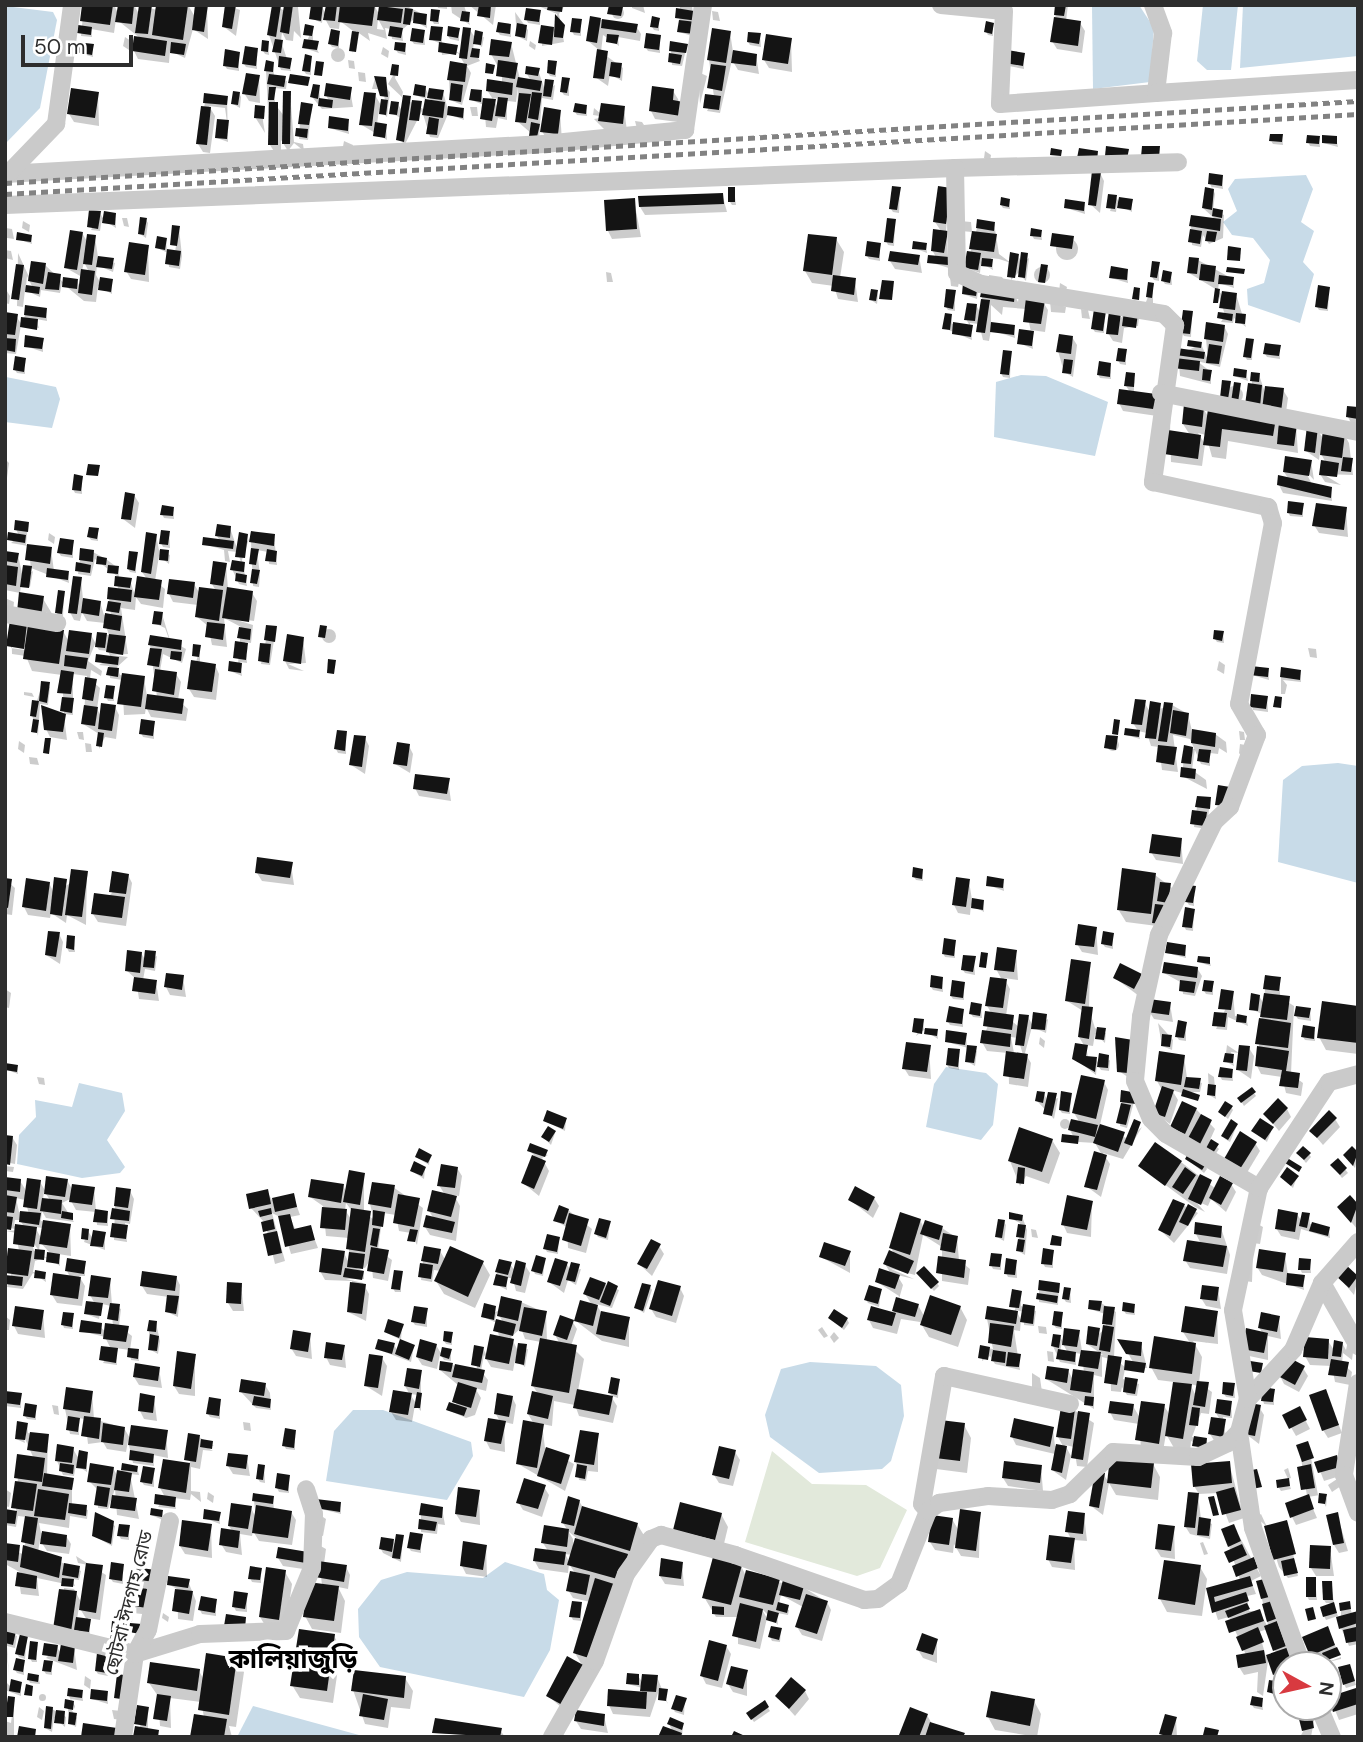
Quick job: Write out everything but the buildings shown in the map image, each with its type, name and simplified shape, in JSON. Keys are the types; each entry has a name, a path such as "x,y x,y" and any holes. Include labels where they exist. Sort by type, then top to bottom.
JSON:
{"street":[{"path":"6,175 56,124 72,5"},
{"path":"6,175 544,145 685,130 703,5"},
{"path":"941,5 1004,10 1000,104 1358,80"},
{"path":"1153,5 1163,33 1156,93"},
{"path":"5,205 593,179 666,184 955,168 1178,162"},
{"path":"955,168 957,273 981,284 1164,314 1175,325 1161,393 1153,482 1268,507 1273,523 1239,704 1257,735 1230,807 1214,822 1159,935 1141,1017 1135,1081 1151,1119 1166,1134 1258,1188"},
{"path":"1161,393 1358,432"},
{"path":"5,614 57,622"},
{"path":"1297,1651 1253,1528 1239,1432 1248,1399 1233,1310 1258,1188 1329,1082 1358,1074"},
{"path":"1248,1399 1293,1350 1322,1283 1358,1242"},
{"path":"1322,1283 1358,1346"},
{"path":"928,1511 922,1504 944,1376 1070,1404"},
{"path":"1358,1383 1344,1475 1358,1513"},
{"path":"552,1737 595,1661 626,1574 651,1539 686,1542 878,1599 899,1584 928,1511 950,1500 988,1496 1052,1500 1070,1494 1113,1452 1214,1455 1239,1432"},
{"path":"5,1622 135,1654 200,1634 286,1631 312,1568 314,1514 306,1489"},
{"name":"ছোটরা ঈদগাহ রোড","path":"122,1737 135,1654 148,1630 170,1521"}],"shaded area":[{"path":"772,1451 812,1484 866,1485 907,1510 880,1568 857,1576 745,1542"}],"water":[{"path":"1139,5 1154,28 1150,82 1093,89 1092,6"},
{"path":"1203,5 1238,5 1231,70 1207,70 1197,61"},
{"path":"1243,5 1358,5 1358,56 1240,68"},
{"path":"5,6 53,12 57,20 40,108 5,144"},
{"path":"1306,175 1313,189 1301,222 1314,231 1303,262 1314,274 1300,323 1248,305 1247,289 1264,283 1270,260 1253,238 1232,235 1223,222 1237,211 1228,189 1235,179"},
{"path":"1021,375 1046,376 1108,402 1095,456 994,437 996,382"},
{"path":"6,377 56,387 60,399 52,428 5,422"},
{"path":"1338,763 1358,766 1358,883 1278,862 1283,780 1302,766"},
{"path":"946,1067 986,1073 998,1084 993,1125 981,1140 926,1127 934,1084"},
{"path":"79,1083 122,1093 125,1111 107,1140 125,1167 120,1173 82,1178 17,1164 19,1135 36,1117 35,1100 72,1107"},
{"path":"810,1362 876,1366 901,1385 904,1416 891,1461 882,1469 819,1473 770,1437 765,1415 781,1369"},
{"path":"353,1410 383,1410 471,1442 473,1456 447,1500 326,1481 334,1431"},
{"path":"505,1562 544,1574 547,1590 559,1600 550,1650 524,1697 380,1667 359,1637 358,1609 381,1580 407,1572 483,1578"},
{"path":"253,1706 359,1735 360,1737 237,1737"}],"railway":[{"path":"5,183 1358,101"},
{"path":"5,194 1358,114"}],"district":[{"name":"কালিয়াজুড়ি","path":"293,1660"}]}
